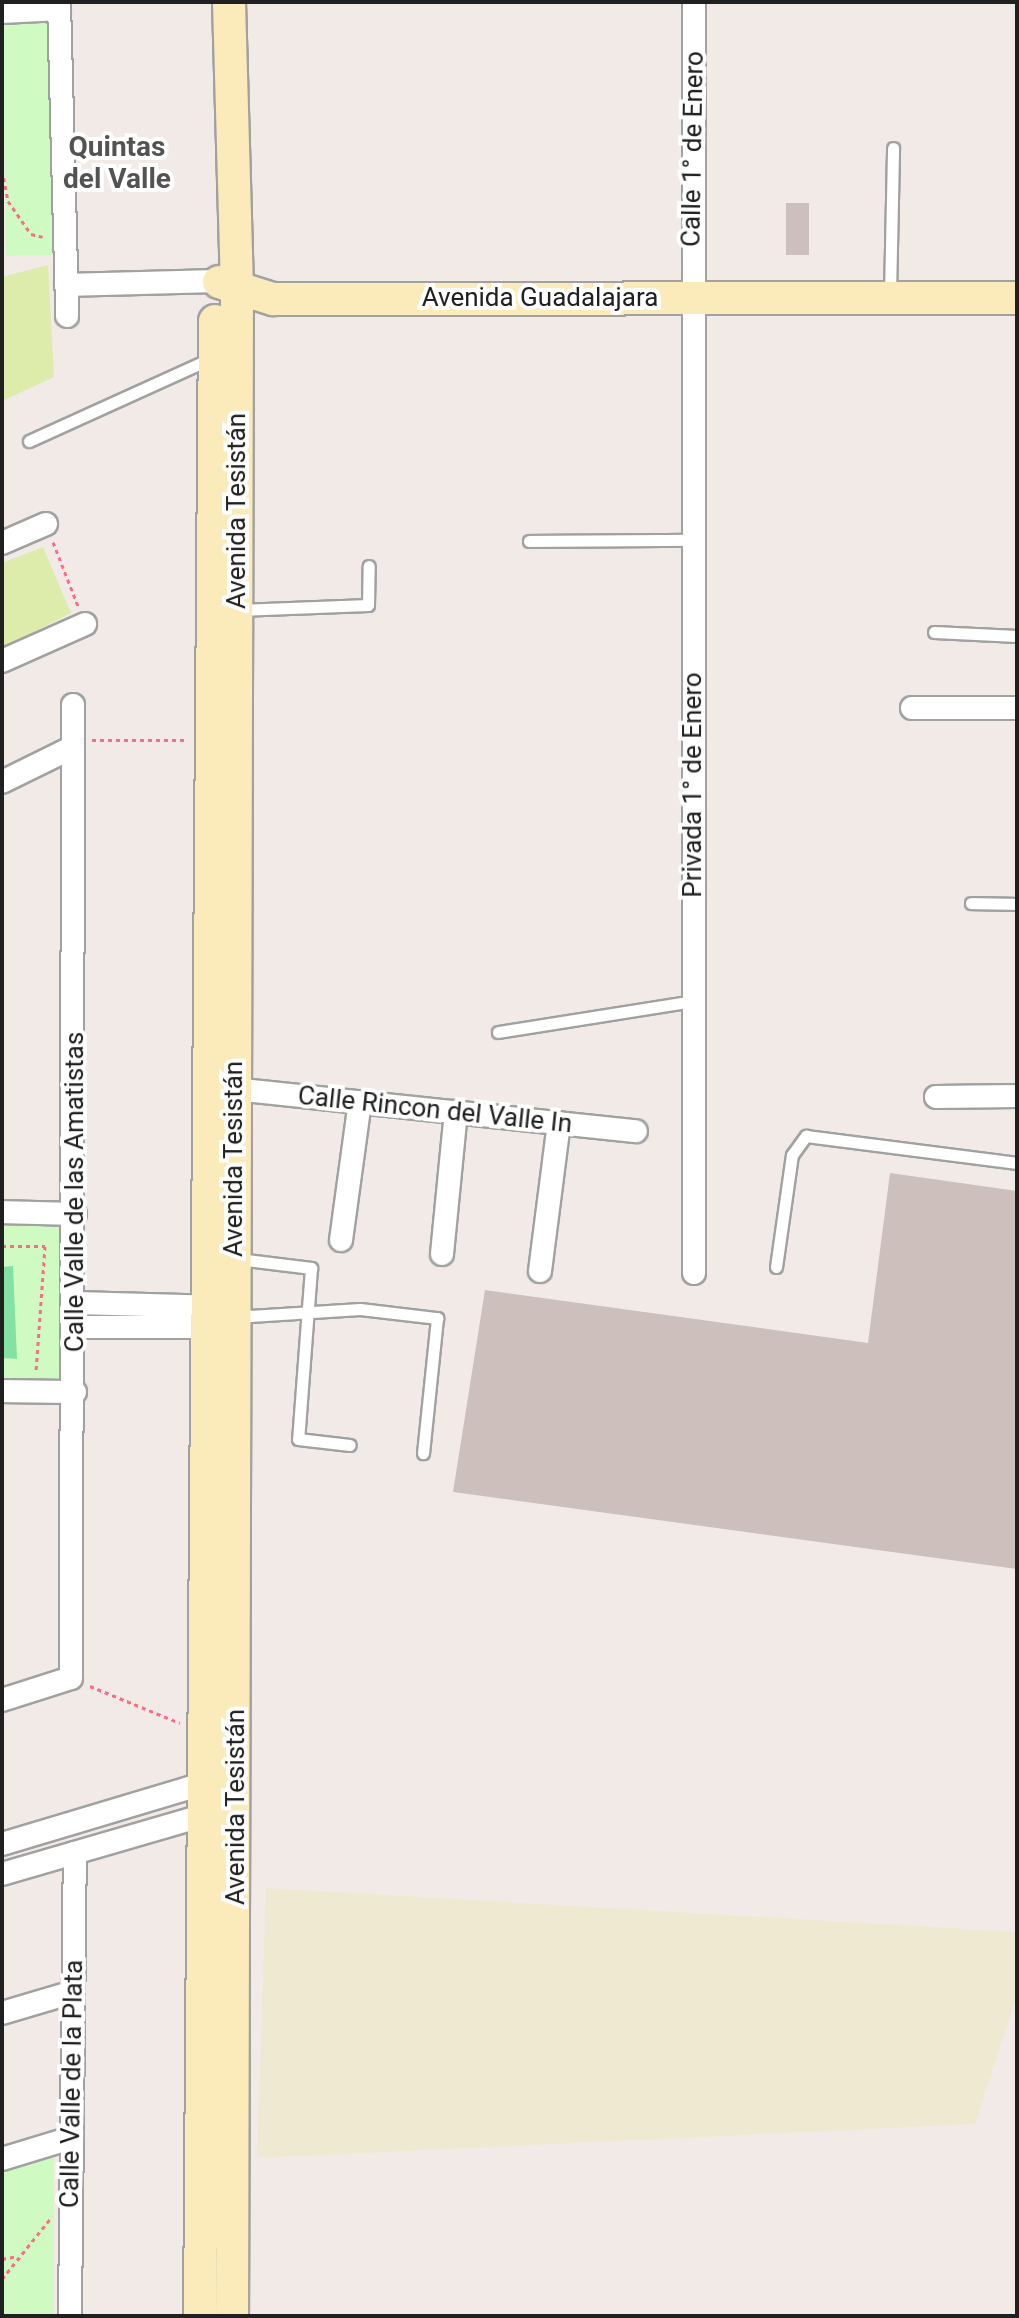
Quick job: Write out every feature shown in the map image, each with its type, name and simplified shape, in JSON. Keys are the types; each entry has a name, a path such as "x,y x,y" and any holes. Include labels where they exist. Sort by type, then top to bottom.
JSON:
{"street":[{"name":"Avenida Tesistán","path":"200,2316 202,1731 233,1259 237,610 226,284 209,2"},
{"name":"Avenida Tesistán","path":"229,2 226,284 214,357 227,1317 237,1790 232,2316"},
{"name":"Calle 1° de Enero","path":"691,297 694,2"},
{"path":"2,12 59,5 67,316"},
{"name":"Avenida Guadalajara","path":"66,285 226,284 273,299 1017,298"},
{"name":"Privada 1° de Enero","path":"691,297 694,1273"},
{"path":"2,543 46,524"},
{"path":"2,661 85,624"},
{"name":"Calle Valle de las Amatistas","path":"71,1678 76,1327 73,705"},
{"path":"912,708 1017,708"},
{"path":"2,782 73,747"},
{"name":"Calle Rincon del Valle In","path":"234,1089 636,1131"},
{"path":"936,1097 1017,1096"},
{"path":"341,1240 360,1102"},
{"path":"442,1254 456,1112"},
{"path":"540,1271 559,1123"},
{"path":"2,1212 75,1214"},
{"path":"76,1303 227,1317"},
{"path":"76,1327 227,1317"},
{"path":"2,1391 75,1392"},
{"path":"2,1700 71,1678"},
{"path":"2,1844 201,1801 237,1790"},
{"path":"2,1874 75,1853 201,1801 237,1790"},
{"name":"Calle Valle de la Plata","path":"70,2316 75,1853"},
{"path":"2,2013 73,1992"},
{"path":"2,2159 71,2138"}],"lane":[{"path":"890,296 893,148"},
{"path":"29,441 214,357"},
{"path":"529,541 692,540"},
{"path":"237,610 368,605 369,566"},
{"path":"934,632 1017,636"},
{"path":"971,903 1017,904"},
{"path":"498,1032 694,1001"},
{"path":"776,1267 792,1155 806,1136 1017,1163"},
{"path":"233,1259 311,1268 311,1314 298,1439 350,1445"},
{"path":"227,1317 360,1309 437,1318 423,1453"}],"path":[{"path":"2,170 8,201 31,234 65,242"},
{"path":"46,524 85,624"},
{"path":"73,747 94,739 205,740"},
{"path":"2,1246 45,1246 35,1381"},
{"path":"71,1678 202,1731"},
{"path":"2,2279 71,2193"},
{"path":"2,2259 20,2256"}],"shaded area":[{"path":"266,1888 1017,1932 1017,1995 975,2124 257,2158"}],"green space":[{"path":"49,17 53,255 6,256 2,18"},
{"path":"48,265 54,377 2,401 2,277"},
{"path":"43,547 71,613 2,648 2,563"},
{"path":"2,1223 64,1225 58,1389 2,1387"},
{"path":"13,1266 17,1359 2,1358 2,1267"},
{"path":"2,2155 54,2155 54,2316 2,2316"}],"building":[{"path":"786,203 809,203 809,255 786,255"},
{"path":"890,1173 1017,1191 1017,1569 453,1492 485,1290 868,1343"}],"district":[{"name":"Quintas del Valle","path":"117,163"}]}
